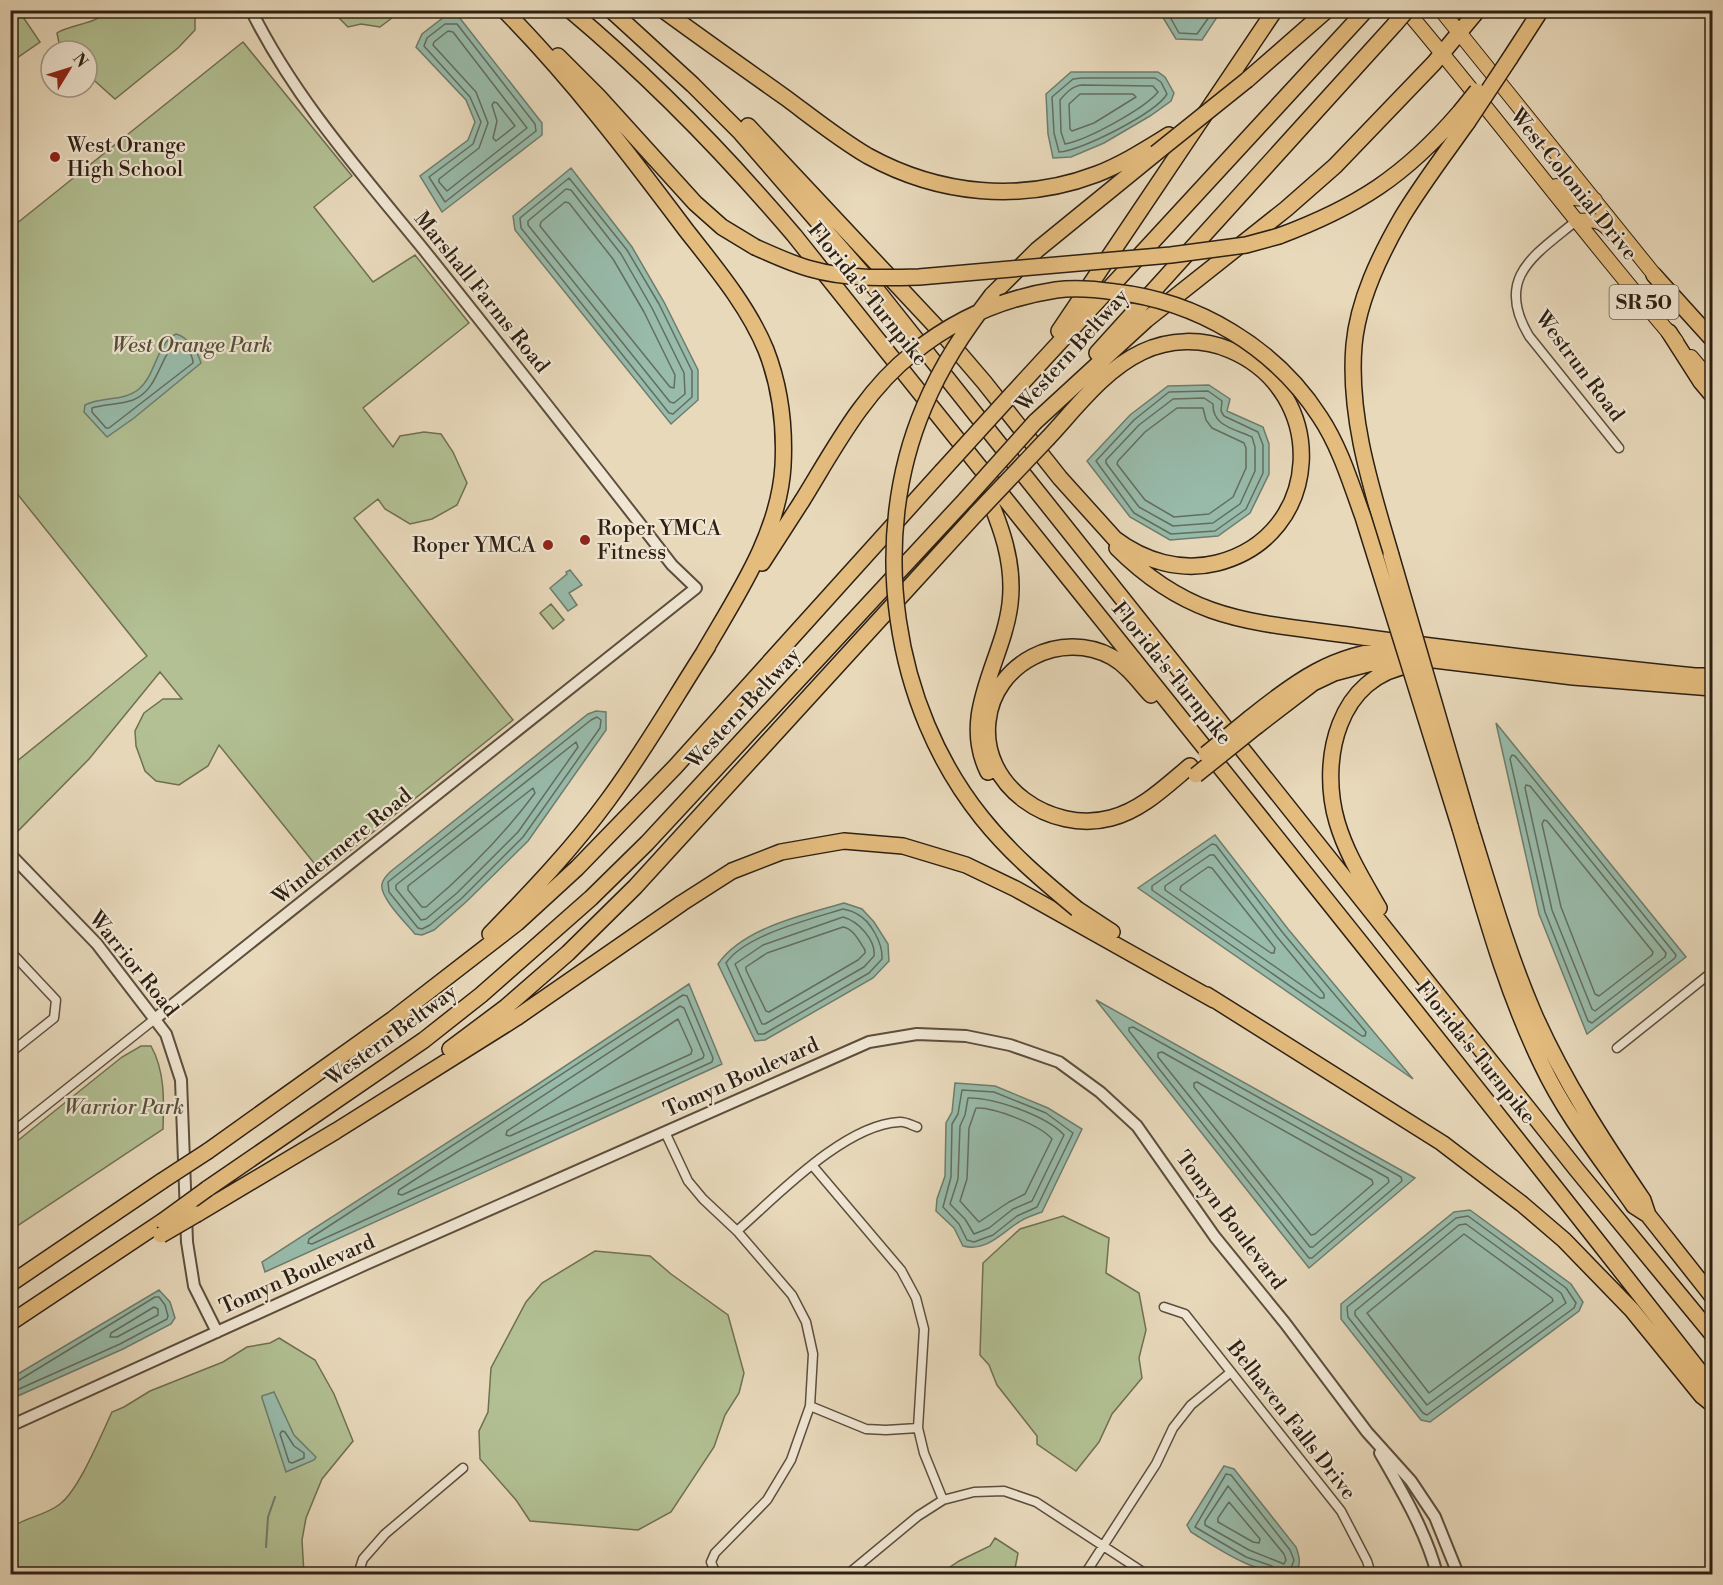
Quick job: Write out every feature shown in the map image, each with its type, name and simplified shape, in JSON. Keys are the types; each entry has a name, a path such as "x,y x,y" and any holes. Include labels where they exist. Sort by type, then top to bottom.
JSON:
{"highway":[{"path":"504,10 586,103 665,201 743,307 766,350 783,427 783,468 775,508 759,553 704,652"},
{"path":"510,10 598,96 695,203 722,227 755,247 812,270 849,276 919,277 1171,255 1246,244 1279,236 1341,210 1376,190 1406,168 1464,118"},
{"name":"Florida's Turnpike","path":"570,10 673,105 773,211 1235,784 1713,1387"},
{"name":"Florida's Turnpike","path":"611,10 741,133 869,281 1577,1170 1713,1334"},
{"path":"663,10 867,155 921,180 946,187 998,193 1040,189 1097,174 1126,161 1169,135 1247,80"},
{"path":"1012,394 1075,309 1275,10"},
{"path":"1071,912 1012,853 981,817 937,746 919,703 906,657 897,611 893,558 896,512 910,445 938,375 960,337 992,295 1037,250 1247,80 1328,10"},
{"name":"Western Beltway","path":"10,1284 208,1151 385,1025 518,923 630,815 1012,394 1366,10"},
{"name":"Western Beltway","path":"10,1324 162,1228 207,1189 424,1040 481,995 591,898 647,843 966,499 1407,10"},
{"name":"West Colonial Drive","path":"1407,10 1536,168 1576,221 1713,382"},
{"name":"West Colonial Drive","path":"1441,10 1713,348"},
{"path":"1035,422 1146,320 1286,209 1335,166 1442,53 1478,10"},
{"path":"1539,10 1464,118 1402,217 1363,302 1354,344 1354,392 1361,444 1374,499 1465,827 1496,952 1518,1013 1543,1067 1576,1125 1634,1206 1648,1215 1713,1296"},
{"path":"632,28 713,93 750,129 942,333 1114,546 1134,565 1164,587 1194,603 1224,614 1266,622 1462,651 1713,676"},
{"path":"1536,168 1567,196 1579,200 1595,200"},
{"path":"1576,221 1593,219 1605,225 1638,261 1654,274 1713,339"},
{"path":"448,977 539,885 574,844 636,761 857,414 883,381 911,354 931,339 976,312 1030,295 1058,290 1089,288 1143,295 1197,312 1246,340 1289,377 1321,418 1347,472 1364,517 1465,827"},
{"path":"1669,332 1701,382 1713,395"},
{"path":"336,1131 419,1073 506,1007 568,953 635,887 1047,438 1091,392 1124,362 1158,345 1182,341 1198,341 1224,347 1243,355 1258,365 1278,384 1287,398 1301,436 1300,475 1291,502 1279,522 1270,533 1248,550 1229,559 1204,566 1170,565 1125,547 1060,478"},
{"path":"972,458 1008,549 1011,577 1010,604 978,718 979,750 991,779 1014,806 1031,818 1059,828 1087,832 1112,828 1145,815 1193,771 1254,722 1313,683 1334,673 1383,660 1425,659 1573,677 1713,688"},
{"path":"1193,771 1140,806 1110,819 1089,821 1056,817 1038,810 1022,799 1000,774 992,758 988,741 988,721 992,702 1010,673 1027,659 1059,648 1076,647 1097,650 1128,669 1170,718 1235,784"},
{"path":"1254,722 1287,688 1309,674 1353,655 1407,648 1462,651"},
{"path":"1401,948 1358,873 1336,820 1331,766 1334,740 1342,716 1354,697 1368,684 1387,672 1406,666 1444,663"},
{"path":"162,1228 197,1214 336,1131 516,1018 681,903 732,871 781,852 844,841 903,846 966,865 1071,912 1442,1143 1522,1204 1564,1240 1632,1310 1702,1396 1713,1404"}],"street":[{"name":"Marshall Farms Road","path":"251,10 266,41 293,84 346,153 672,565 696,588"},
{"name":"Westrun Road","path":"1576,221 1529,260 1516,290 1517,308 1521,322 1529,336 1619,448"},
{"name":"Windermere Road","path":"10,1134 696,588"},
{"name":"Warrior Road","path":"10,854 97,944 166,1034 181,1080 187,1242 194,1286 217,1332"},
{"path":"10,951 56,1000 54,1018 10,1053"},
{"path":"1617,1048 1713,972"},
{"name":"Tomyn Boulevard","path":"10,1425 868,1042 916,1034 966,1036 1010,1045 1059,1062 1100,1092 1137,1126 1215,1237 1285,1323 1368,1432 1411,1481 1435,1517 1458,1575"},
{"path":"737,1231 812,1165 839,1145 873,1128 901,1121 917,1127"},
{"path":"665,1132 688,1180 703,1199 737,1231 792,1295 806,1322 813,1354 810,1406 791,1460 767,1500 715,1553 711,1562 716,1575"},
{"path":"812,1165 901,1270 916,1298 924,1329 918,1428 924,1453 944,1500"},
{"name":"Belhaven Falls Drive","path":"1164,1307 1185,1314 1341,1511 1367,1561 1371,1575"},
{"path":"1085,1575 1102,1545 1156,1464 1173,1428 1191,1405 1231,1372"},
{"path":"810,1406 866,1428 886,1430 918,1428"},
{"name":"Tomyn Boulevard","path":"1368,1432 1403,1493 1437,1575"},
{"path":"358,1575 363,1559 385,1534 463,1468"},
{"path":"848,1575 918,1516 944,1500 974,1492 1004,1491 1036,1502 1146,1575"}],"green space":[{"path":"11,10 19,11 39,43 11,62"},
{"path":"106,10 199,11 195,14 195,30 178,48 115,99 99,85 99,39 58,39 57,33 97,19"},
{"path":"332,11 401,11 380,27 361,24 348,27"},
{"name":"West Orange Park","path":"243,42 352,176 314,207 373,282 415,255 469,323 363,408 393,447 400,436 424,432 441,434 453,452 467,483 457,505 432,519 410,524 385,509 378,499 354,518 513,720 322,873 219,745 208,766 179,785 156,781 145,771 136,746 135,731 144,713 163,699 182,699 160,672 89,759 15,834 11,829 11,766 147,656 11,486 11,228"},
{"path":"551,604 564,620 553,629 540,613"},
{"name":"Warrior Park","path":"141,1046 151,1046 159,1065 163,1097 163,1129 11,1230 11,1146 122,1057"},
{"path":"1063,1216 1109,1238 1106,1273 1139,1293 1146,1330 1139,1358 1142,1378 1112,1414 1099,1442 1076,1471 1037,1444 1037,1436 997,1385 989,1365 980,1355 983,1263 1020,1229"},
{"path":"595,1251 650,1256 728,1315 744,1373 739,1393 725,1415 714,1447 671,1512 638,1530 530,1521 516,1500 480,1459 479,1431 488,1412 491,1368 526,1302 542,1283"},
{"path":"279,1338 315,1360 334,1394 353,1441 322,1479 306,1518 302,1540 304,1574 11,1574 11,1528 54,1508 67,1497 89,1461 112,1412 150,1391 223,1362 247,1347 270,1343"},
{"path":"995,1538 1018,1553 1014,1574 940,1574 959,1561 990,1546"}],"water":[{"path":"1159,11 1221,11 1202,40 1176,39"},
{"path":"444,17 459,17 542,123 542,135 442,212 420,176 468,140 475,122 466,100 416,47 422,34"},
{"path":"1071,72 1158,72 1165,77 1174,93 1171,101 1150,116 1104,143 1071,157 1053,158 1048,134 1046,94"},
{"path":"571,168 632,247 664,302 698,370 698,400 671,424 515,230 513,216"},
{"path":"176,334 185,338 192,346 201,363 107,437 84,412 85,405 126,396 139,389 149,376 164,345"},
{"path":"1209,385 1230,399 1227,411 1263,427 1269,444 1269,474 1250,513 1218,536 1170,540 1130,517 1087,461 1130,415 1168,386"},
{"path":"570,570 582,585 569,593 577,605 568,611 550,588"},
{"path":"596,711 606,712 606,730 528,841 434,930 422,935 415,934 385,896 382,884 386,876 588,714"},
{"path":"1496,723 1686,957 1587,1034 1539,914"},
{"path":"1215,835 1288,929 1413,1079 1138,888"},
{"path":"844,903 862,909 874,922 888,944 889,961 873,978 765,1040 755,1041 718,964 742,941 758,932 775,924"},
{"path":"689,984 722,1064 265,1272 262,1262"},
{"path":"1096,1000 1415,1178 1309,1268"},
{"path":"955,1083 995,1086 1048,1108 1082,1129 1042,1212 1024,1219 993,1241 971,1247 963,1246 954,1228 936,1211 937,1199 945,1176 946,1123 952,1112"},
{"path":"1470,1210 1571,1284 1583,1302 1579,1311 1430,1422 1421,1420 1341,1319 1341,1304 1454,1212"},
{"path":"159,1290 170,1302 175,1318 171,1324 123,1349 11,1399 11,1378"},
{"path":"274,1392 294,1435 316,1457 286,1472 262,1398"},
{"path":"1224,1466 1234,1469 1296,1547 1299,1562 1293,1574 1266,1571 1253,1566 1227,1554 1191,1532 1187,1525"}],"waterway":[{"path":"266,1547 268,1517 275,1497"}],"place":[{"name":"West Orange High School","path":"55,157"},
{"name":"Roper YMCA Fitness","path":"585,540"},
{"name":"Roper YMCA","path":"548,545"}]}
